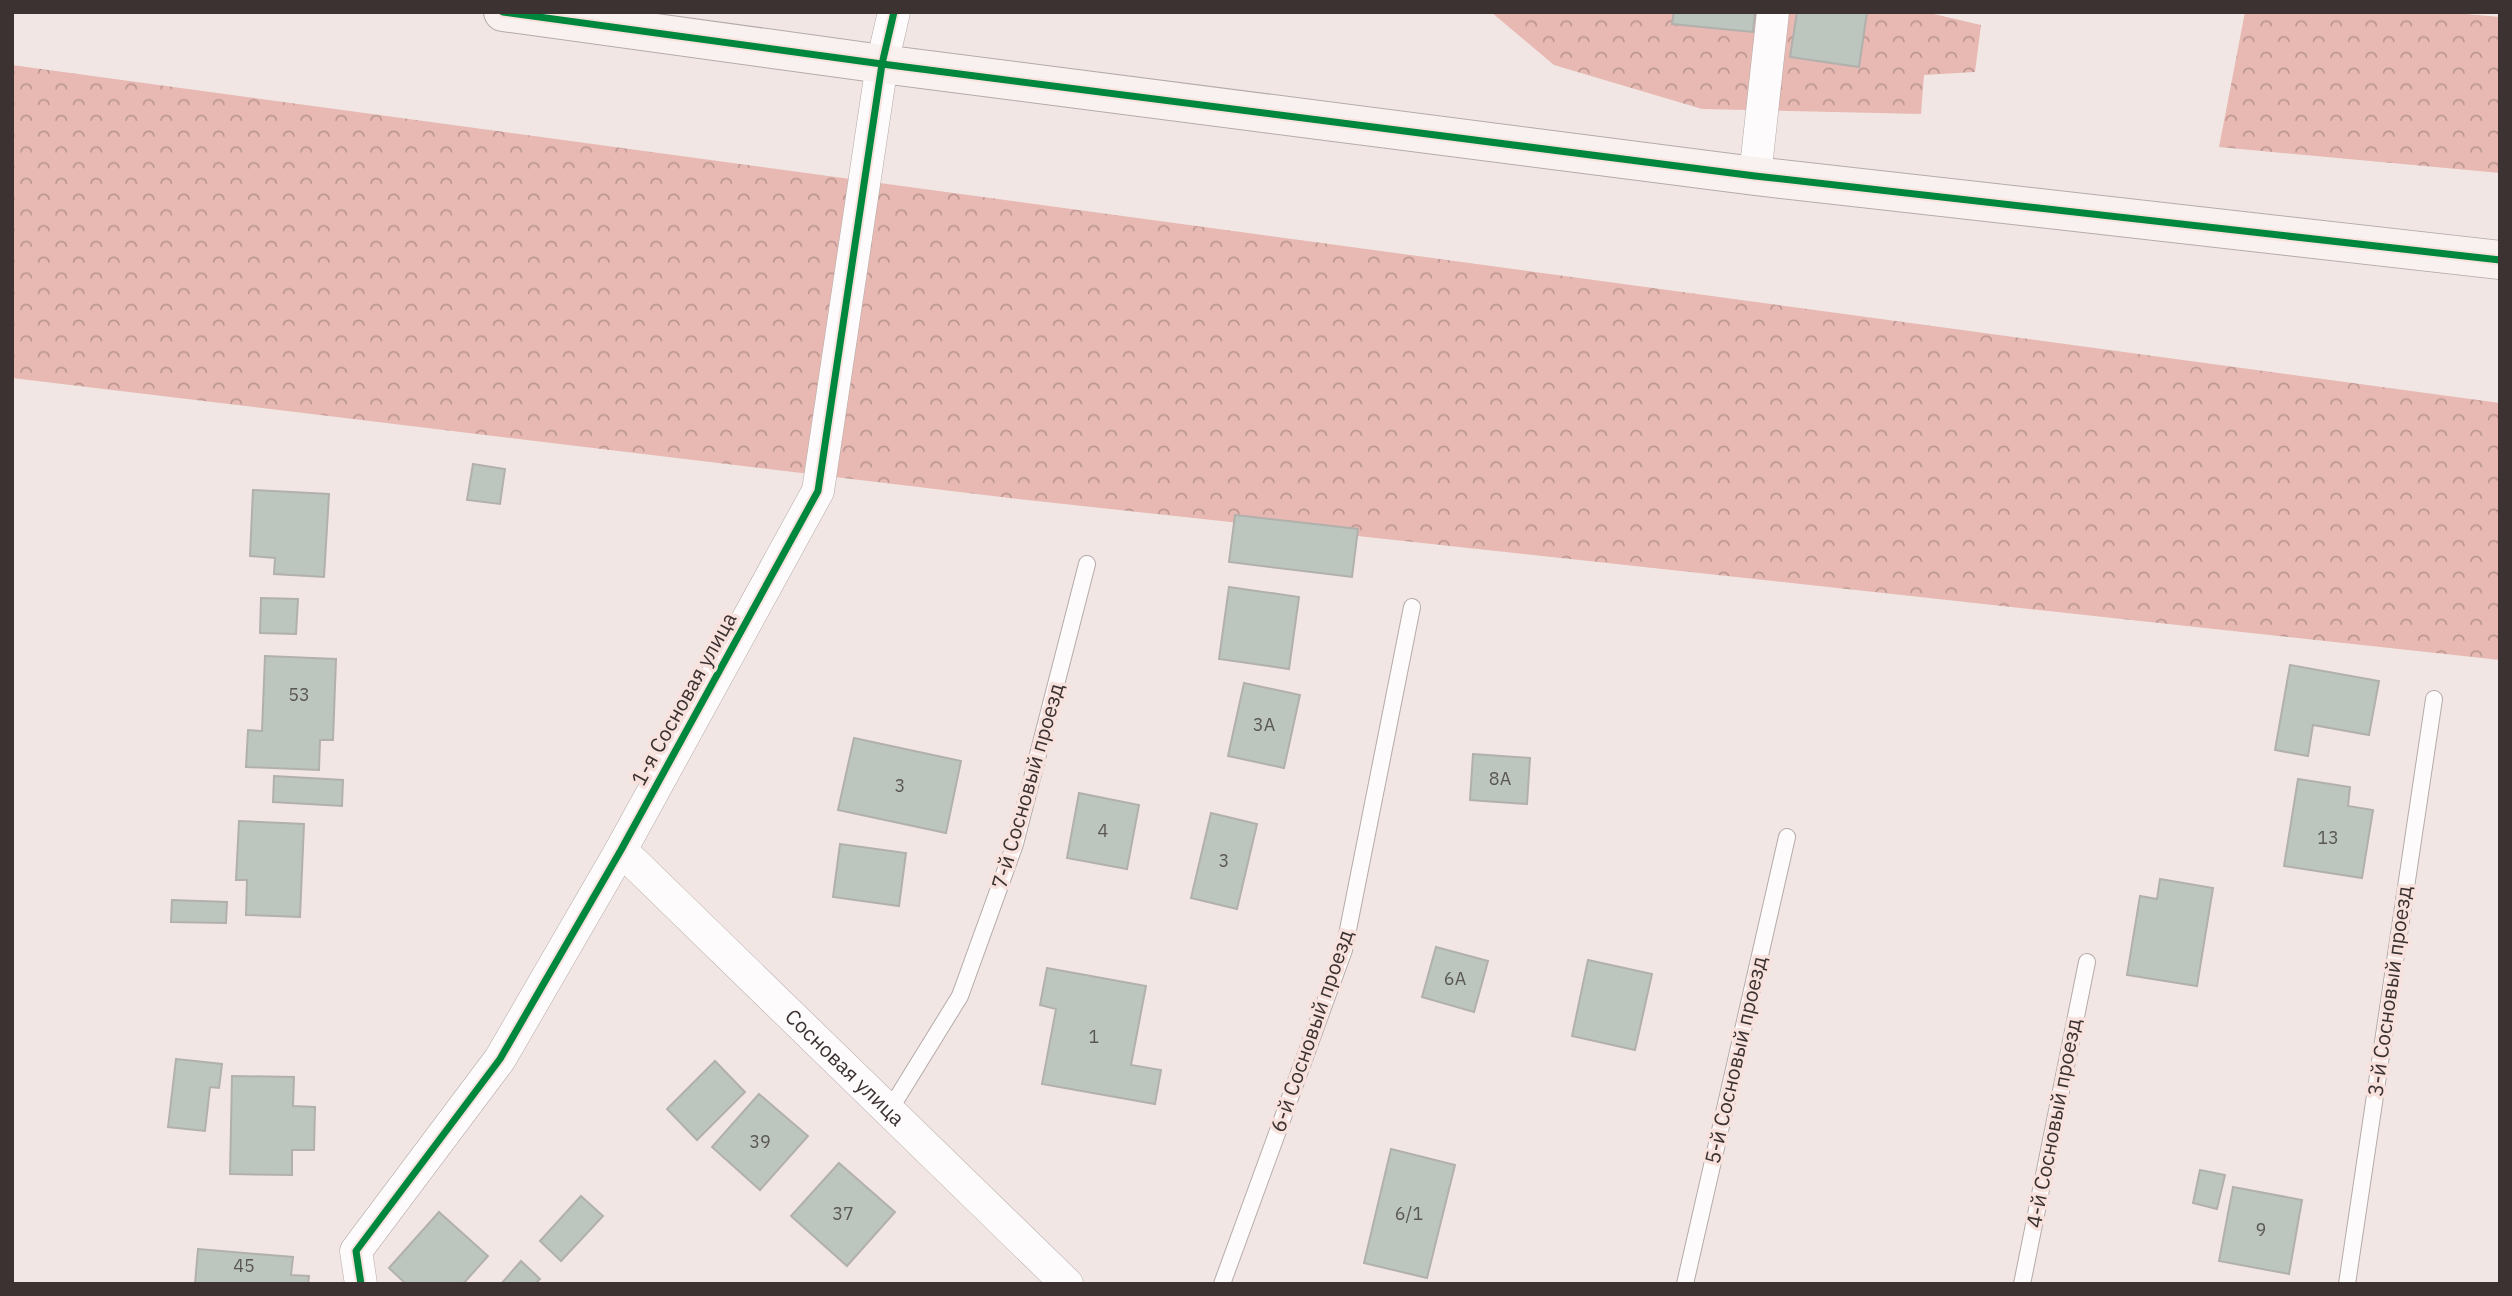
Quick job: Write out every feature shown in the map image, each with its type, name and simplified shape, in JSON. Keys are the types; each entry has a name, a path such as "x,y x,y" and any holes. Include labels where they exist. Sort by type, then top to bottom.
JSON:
{"street":[{"name":"1-я Сосновая улица","path":"361,1284 356,1251 500,1059 621,850 818,491 882,64 894,12"},
{"path":"1755,176 1773,12"},
{"path":"522,13 882,64 1755,176 2500,260"},
{"name":"Сосновая улица","path":"621,850 1066,1284"}],"lane":[{"name":"7-й Сосновый проезд","path":"889,1111 960,996 993,908 1016,844 1087,564"},
{"name":"6-й Сосновый проезд","path":"1222,1284 1344,950 1412,607"},
{"name":"3-й Сосновый проезд","path":"2347,1284 2434,699"},
{"name":"5-й Сосновый проезд","path":"1685,1284 1787,836"},
{"name":"4-й Сосновый проезд","path":"2022,1284 2087,962"}],"green space":[{"path":"1491,12 1925,12 1981,25 1975,72 1924,75 1921,114 1702,109 1554,65"},
{"path":"2245,12 2443,12 2500,17 2500,173 2219,147"},
{"path":"12,65 2500,403 2500,660 1018,499 12,378"}],"building":[{"path":"1674,12 1755,12 1753,32 1672,24"},
{"path":"1797,12 1867,12 1859,67 1790,57"},
{"path":"473,464 505,469 500,504 467,500"},
{"path":"253,490 329,494 324,577 274,574 275,558 250,556"},
{"path":"1235,515 1358,529 1352,577 1229,562"},
{"path":"1229,587 1299,597 1289,669 1219,659"},
{"path":"261,598 298,599 296,634 260,633"},
{"path":"265,656 336,659 333,740 320,740 319,770 246,767 248,730 262,731"},
{"path":"2290,665 2379,681 2369,735 2313,725 2308,756 2275,750"},
{"path":"1244,683 1300,695 1284,768 1228,756"},
{"path":"854,738 961,761 946,833 838,810"},
{"path":"1473,754 1530,758 1527,804 1470,800"},
{"path":"274,776 343,780 342,806 273,802"},
{"path":"2298,779 2350,787 2348,806 2373,810 2362,878 2284,866"},
{"path":"1079,793 1139,805 1127,869 1067,858"},
{"path":"1211,813 1257,824 1237,909 1191,898"},
{"path":"239,821 304,824 300,917 246,915 247,880 236,880"},
{"path":"840,844 906,853 899,906 833,897"},
{"path":"2160,879 2213,888 2197,986 2127,975 2140,896 2157,899"},
{"path":"172,900 227,902 226,923 171,922"},
{"path":"1436,947 1488,961 1474,1012 1422,997"},
{"path":"1588,960 1652,974 1635,1050 1572,1036"},
{"path":"1047,968 1146,986 1131,1065 1161,1070 1155,1104 1042,1084 1056,1009 1040,1005"},
{"path":"176,1059 222,1064 219,1088 210,1087 205,1131 168,1127"},
{"path":"715,1061 745,1092 697,1140 667,1109"},
{"path":"232,1076 294,1077 293,1106 315,1107 314,1150 292,1150 292,1175 230,1174"},
{"path":"759,1094 808,1136 760,1190 712,1147"},
{"path":"1391,1149 1455,1165 1427,1278 1364,1263"},
{"path":"839,1163 895,1212 847,1266 791,1216"},
{"path":"2200,1170 2225,1175 2217,1209 2193,1203"},
{"path":"2233,1187 2302,1200 2289,1274 2219,1261"},
{"path":"581,1196 603,1216 561,1261 540,1241"},
{"path":"439,1212 488,1256 463,1284 406,1284 389,1268"},
{"path":"198,1249 293,1257 291,1275 309,1276 308,1284 195,1284"},
{"path":"521,1261 540,1279 535,1284 501,1284"}],"cycle path":[{"path":"503,12 882,64 1755,176 2500,260"},
{"path":"361,1284 356,1251 500,1059 621,850 818,491 882,64 894,12"}]}
